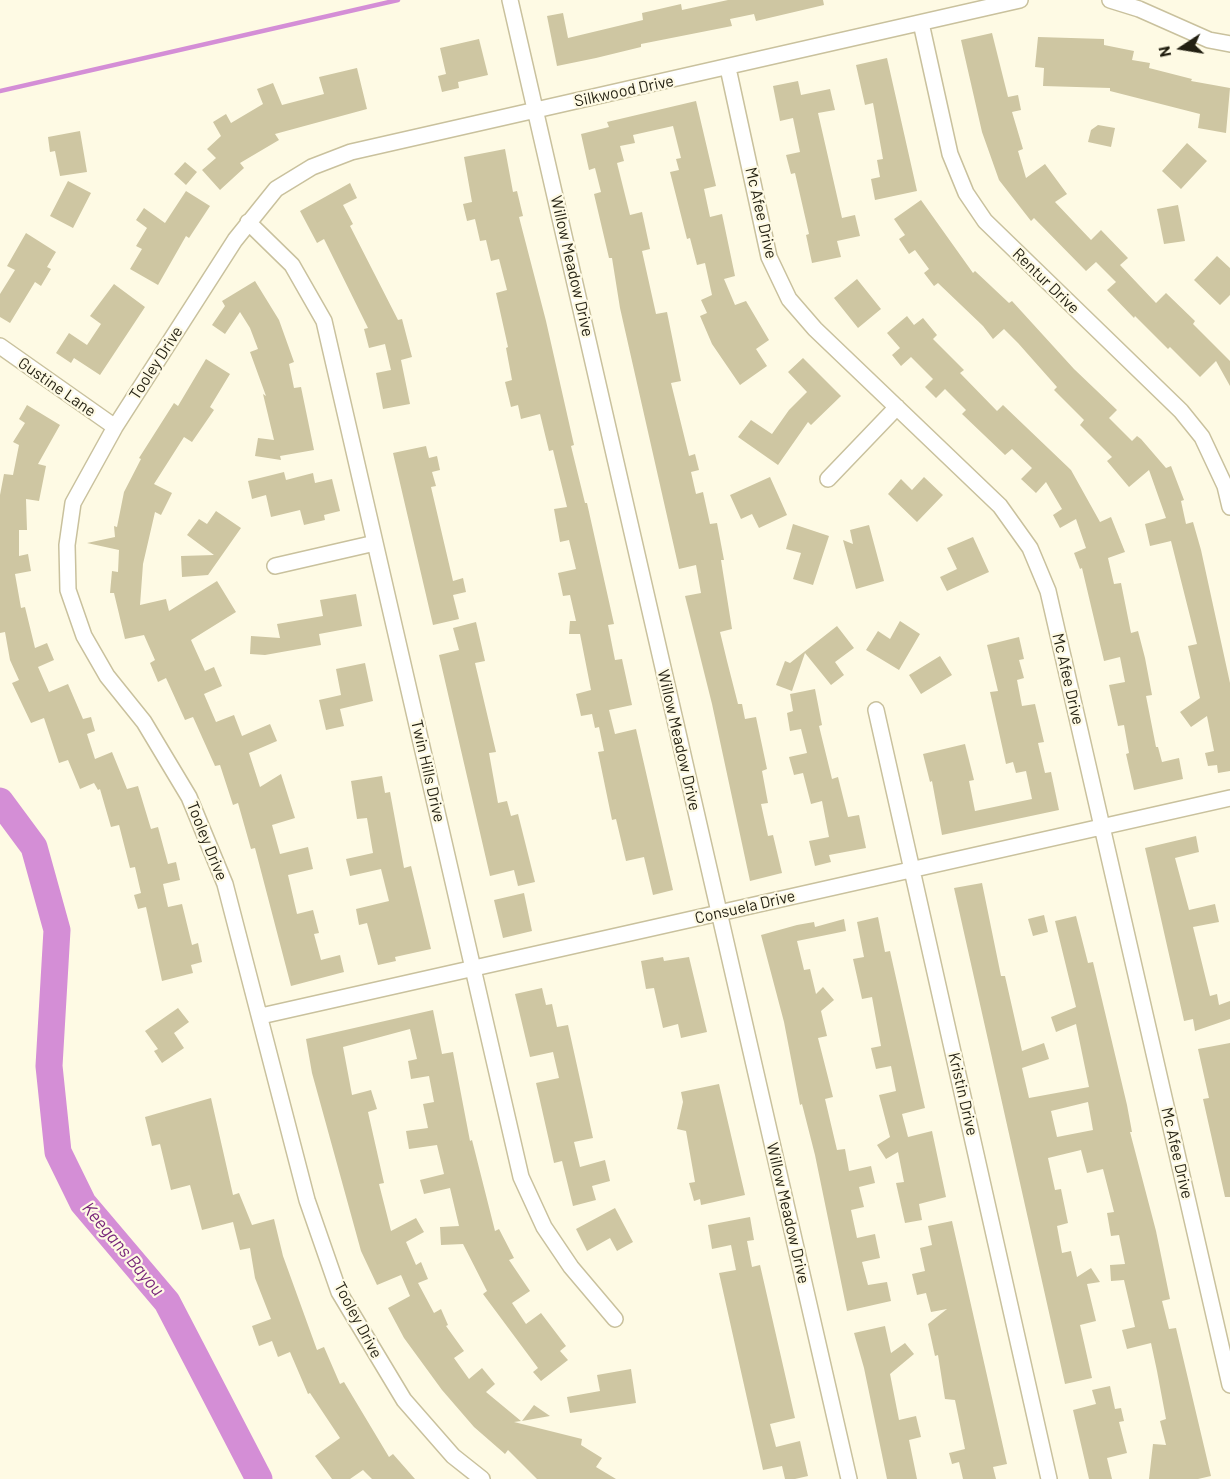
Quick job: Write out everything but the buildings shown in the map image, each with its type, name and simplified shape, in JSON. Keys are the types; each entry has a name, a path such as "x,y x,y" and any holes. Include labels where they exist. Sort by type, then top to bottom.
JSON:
{"street":[{"name":"Willow Meadow Drive","path":"510,0 849,1479"},
{"name":"Silkwood Drive","path":"248,222 276,189 312,167 351,152 1020,0"},
{"path":"1110,0 1139,9 1209,40 1230,44"},
{"name":"Rentur Drive","path":"921,23 950,154 966,193 985,221 1181,411 1202,437 1225,486 1230,507"},
{"name":"Mc Afee Drive","path":"728,68 769,257 789,299 814,329 1000,506 1030,548 1048,591 1230,1385"},
{"name":"Tooley Drive","path":"248,222 115,427 73,503 67,545 68,590 90,646 107,676 144,722 189,797 225,884 307,1200 339,1292 404,1400 453,1456 482,1479"},
{"name":"Twin Hills Drive","path":"248,222 292,264 324,321 521,1177 543,1227 571,1267 615,1319"},
{"name":"Gustine Lane","path":"0,346 115,427"},
{"path":"828,479 897,407"},
{"path":"275,566 375,543"},
{"name":"Kristin Drive","path":"876,710 1049,1479"},
{"name":"Consuela Drive","path":"261,1016 1230,798"}],"waterway":[{"path":"0,91 398,0"},
{"name":"Keegans Bayou","path":"0,801 34,847 57,930 49,1066 58,1152 83,1203 167,1302 259,1479"}]}
